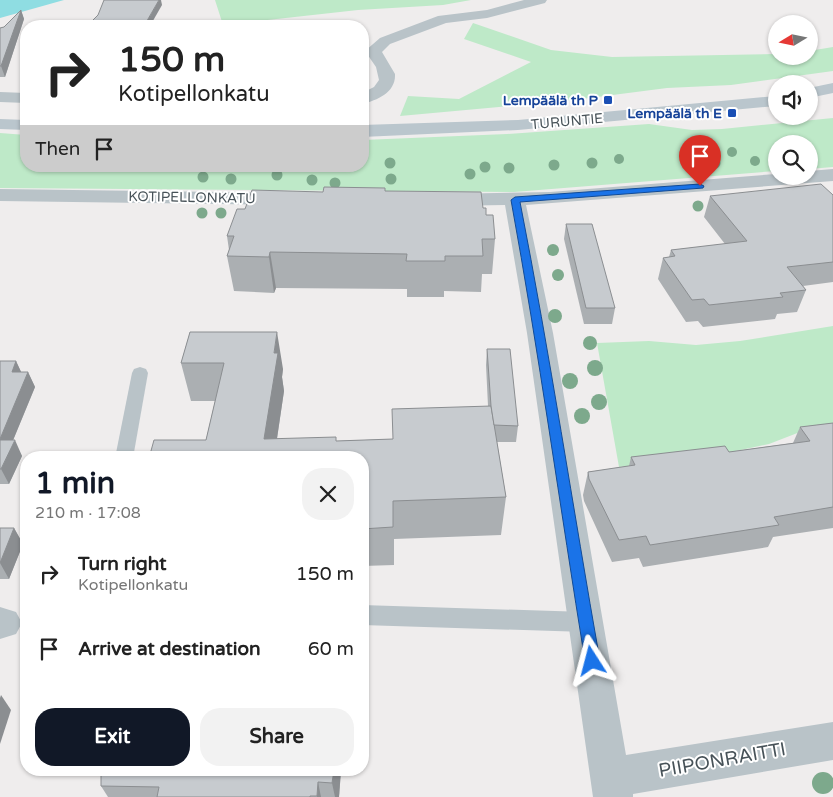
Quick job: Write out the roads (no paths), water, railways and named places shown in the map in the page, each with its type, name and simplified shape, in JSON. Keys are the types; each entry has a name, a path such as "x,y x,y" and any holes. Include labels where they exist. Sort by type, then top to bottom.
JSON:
{"main road":[{"path":"818,91 833,88"},
{"path":"818,99 833,98"},
{"name":"TURUNTIE","path":"369,131 518,125 768,101"},
{"path":"0,124 20,125"}],"street":[{"path":"369,96 386,88 388,82 382,60 373,50 384,41 443,19 487,14 540,0"},
{"path":"0,97 20,98"},
{"path":"428,200 515,200 833,175"},
{"name":"KOTIPELLONKATU","path":"0,195 307,199"},
{"path":"515,200 542,342 556,444 612,788"},
{"name":"PIIPONRAITTI","path":"612,788 833,741"}],"lane":[{"path":"125,451 140,373"},
{"path":"369,615 586,622"}],"water":[{"path":"0,0 64,0 0,18"}],"place":[{"name":"Lempäälä th P","path":"608,100"},
{"name":"Lempäälä th E","path":"732,113"}]}
